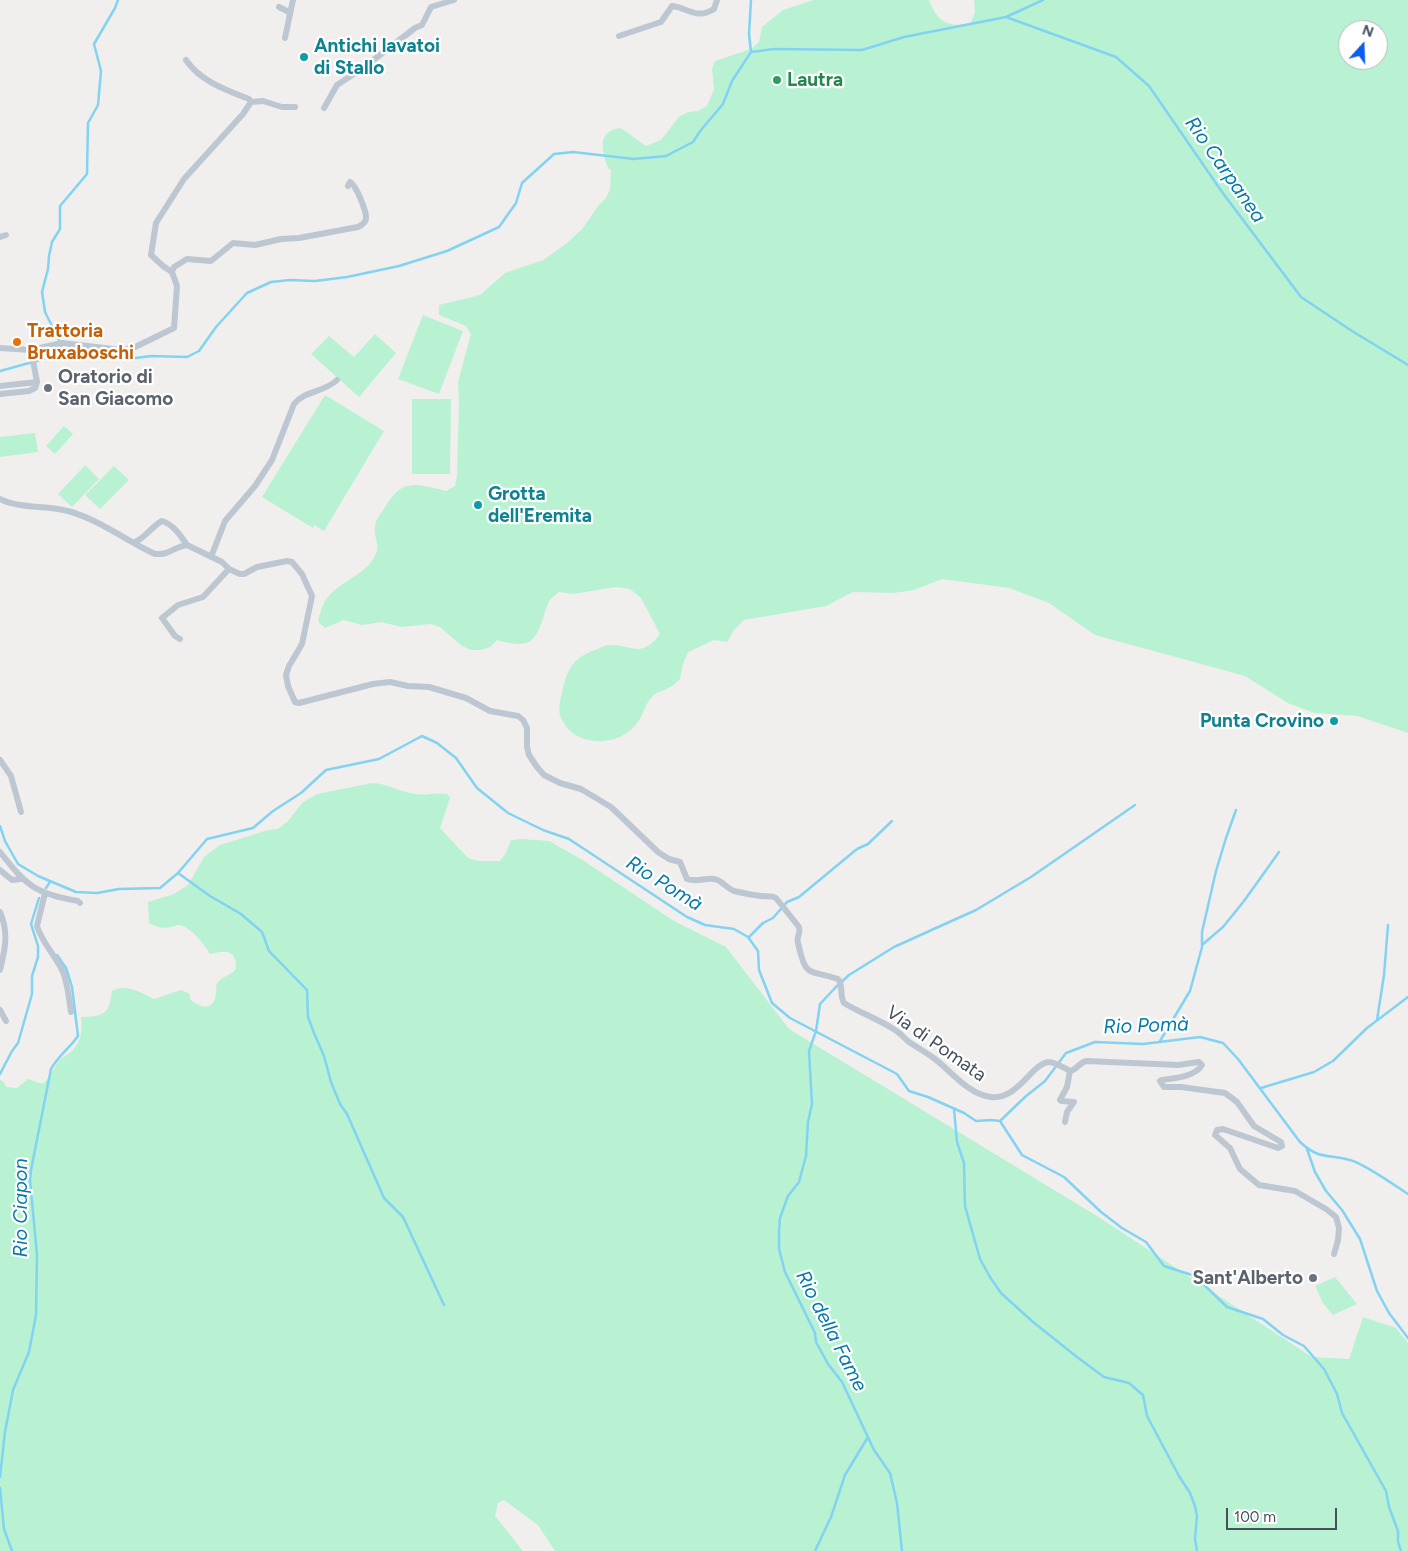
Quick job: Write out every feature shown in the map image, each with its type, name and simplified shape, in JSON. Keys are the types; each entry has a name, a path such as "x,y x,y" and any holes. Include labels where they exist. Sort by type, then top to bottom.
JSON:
{"street":[{"path":"285,38 293,0"},
{"path":"324,108 336,86 415,28 422,25 431,7 454,0"},
{"path":"619,36 661,22 672,6 702,14 714,9 717,0"},
{"path":"279,7 289,12"},
{"path":"186,60 198,75 249,99 251,102 262,101 282,108 295,107"},
{"path":"0,348 32,354 59,343 79,344 117,352 135,348 174,328 177,286 172,272 151,255 156,223 184,179 243,114 251,102"},
{"path":"172,272 174,267 187,259 211,261 233,243 255,245 281,239 299,238 358,228 364,223 366,216 355,186 350,182 348,186"},
{"path":"0,394 29,391 35,388 35,369 32,354"},
{"path":"211,557 225,521 255,486 272,460 294,404 300,398 329,387 337,380"},
{"path":"0,386 36,382"},
{"path":"0,499 12,504 68,511 98,522 155,554 173,552 178,547 187,545"},
{"path":"135,542 144,538 156,524 162,521 169,523 187,545 222,562 229,569 203,596 178,605 162,618 175,636 180,639"},
{"name":"Via di Pomata","path":"229,569 242,575 257,567 290,561 298,569 312,592 302,644 286,675 288,686 295,702 300,704 373,684 390,682 408,686 429,686 466,698 485,709 518,716 523,720 527,728 527,747 540,771 555,781 581,789 611,808 658,852 669,859 680,862 688,879 697,882 714,879 737,892 772,896 778,900 798,924 800,930 798,943 801,960 807,969 816,974 838,979 841,984 841,997 844,1003 882,1021 935,1059 973,1090 991,1097 1006,1095 1044,1063 1053,1063 1067,1070"},
{"path":"0,760 9,773 21,812"},
{"path":"0,852 21,879 32,887 46,893 80,902"},
{"path":"0,870 12,880 21,879"},
{"path":"46,893 37,926 52,956 63,972 68,988 71,1012"},
{"path":"0,912 3,919 6,942 0,970"},
{"path":"0,1010 6,1021"},
{"path":"1065,1122 1067,1112 1074,1102 1060,1100 1067,1087 1067,1070 1075,1070 1081,1063 1086,1061 1178,1065 1198,1062 1202,1065 1199,1069 1186,1075 1162,1080 1160,1081 1162,1086 1224,1093 1238,1102 1254,1126 1281,1142 1282,1146 1278,1148 1223,1129 1217,1130 1215,1135 1230,1148 1240,1170 1259,1185 1295,1191 1331,1213 1336,1218 1339,1228 1334,1254"}],"green space":[{"path":"813,0 929,0 940,18 949,24 962,25 970,24 975,12 974,0 1408,0 1408,733 1357,716 1314,713 1288,703 1245,676 1095,635 1049,603 1009,588 942,579 914,590 894,593 853,592 826,606 744,620 734,630 727,642 714,640 688,652 680,679 672,686 652,697 637,723 626,734 604,741 589,740 572,733 561,718 559,711 560,703 567,674 573,664 582,656 608,645 642,648 648,646 660,634 641,598 630,589 616,587 573,594 559,592 549,602 541,625 533,639 523,644 497,640 490,647 481,650 471,650 462,646 440,627 431,624 401,627 382,622 362,625 344,620 325,628 318,621 328,596 366,568 375,556 377,551 376,522 397,492 411,485 426,486 446,491 455,486 457,476 458,382 471,334 466,326 439,315 439,305 480,295 505,273 543,260 567,243 582,229 606,198 610,189 611,170 608,168 604,155 604,137 613,130 621,128 646,146 661,140 679,117 707,106 714,89 712,69 715,61 751,49 759,42 762,27 783,10"},
{"path":"423,315 463,331 439,394 398,379"},
{"path":"375,334 396,353 359,397 311,354 329,336 354,357"},
{"path":"325,395 384,431 324,531 314,525 313,528 262,497"},
{"path":"412,399 451,399 450,474 412,474"},
{"path":"64,426 73,434 55,454 46,446"},
{"path":"35,433 38,452 0,457 0,437"},
{"path":"85,465 99,479 72,507 58,494"},
{"path":"114,466 129,480 100,509 85,495"},
{"path":"372,783 383,784 415,794 447,794 450,798 440,828 468,858 478,861 500,861 506,853 511,840 549,841 581,859 674,921 726,947 789,1029 1097,1216 1312,1357 1349,1359 1363,1317 1396,1328 1408,1343 1408,1551 555,1551 538,1525 504,1500 498,1503 495,1516 523,1551 0,1551 0,1080 4,1082 6,1087 17,1088 28,1079 43,1084 59,1061 72,1051 78,1043 81,1031 81,1017 104,1013 109,1005 112,991 117,989 128,988 154,999 181,990 190,994 190,999 198,1005 206,1006 213,1003 218,982 236,969 236,962 232,954 221,952 210,954 197,936 183,926 163,928 149,923 148,902 174,894 188,885 204,857 220,845 268,830 278,829 288,821 302,803 317,794"},
{"path":"1335,1277 1357,1304 1333,1315 1323,1303 1315,1286"}],"waterway":[{"path":"63,354 60,342 45,312 42,292 52,242 60,229 60,206 87,174 88,123 98,105 101,71 94,44 118,0"},
{"path":"751,0 749,34 751,52"},
{"path":"0,371 69,352 128,359 151,356 187,357 199,351 216,327 247,293 271,282 290,280 315,281 347,277 399,266 447,251 499,227 516,203 522,183 554,154 573,152 634,159 666,156 693,142 723,104 732,81 751,52 774,49 862,50 904,37 1006,17 1043,0"},
{"name":"Rio Carpanea","path":"1006,17 1116,57 1149,86 1222,192 1301,297 1408,365"},
{"name":"Rio Pomà","path":"0,826 5,841 18,864 38,876 76,892 97,893 119,889 160,888 178,873 207,839 253,828 273,811 301,793 326,770 379,759 422,736 437,743 456,758 477,788 508,813 543,830 569,839 687,917 705,925 734,929 748,937 758,951 759,970 772,1003 790,1018 897,1074 909,1091 964,1113 976,1121 1000,1121 1045,1081 1066,1053 1095,1042 1143,1044 1200,1037 1223,1043 1238,1059 1300,1142 1307,1148 1319,1154 1356,1162 1408,1194"},
{"name":"Rio della Fame","path":"902,1551 897,1503 890,1473 874,1450 842,1382 828,1364 816,1342 815,1333 785,1272 779,1249 780,1218 788,1196 799,1182 806,1156 808,1122 812,1104 809,1051 816,1031 820,1004 849,975 894,947 976,910 1031,877 1135,805"},
{"path":"1160,1041 1190,991 1202,947 1202,932 1216,871 1236,810"},
{"path":"749,937 763,923 773,918 787,902 799,897 857,849 868,844 892,821"},
{"path":"1202,945 1223,927 1279,852"},
{"path":"178,873 210,896 241,914 262,932 269,951 307,990 308,1017 324,1056 331,1082 340,1104 347,1114 384,1198 403,1217 444,1305"},
{"path":"46,888 50,882"},
{"path":"0,1074 18,1043 32,994 32,976 38,957 38,946 31,924 39,898"},
{"path":"1377,1020 1384,975 1388,925"},
{"name":"Rio Ciapon","path":"0,1477 5,1432 13,1390 29,1352 36,1315 37,1255 30,1180 31,1170 51,1069 78,1036 72,987 66,968 57,955"},
{"path":"1261,1088 1314,1072 1333,1061 1367,1028 1408,997"},
{"path":"954,1109 957,1142 964,1163 965,1206 980,1259 1001,1293 1033,1322 1104,1377 1129,1383 1143,1395 1147,1416 1190,1493 1195,1506 1197,1516 1195,1539 1197,1551"},
{"path":"1000,1121 1022,1155 1064,1177 1101,1212 1122,1228 1146,1242 1164,1266 1195,1276 1227,1307 1263,1319 1283,1335 1304,1346 1324,1369 1337,1394 1342,1413 1386,1491 1389,1507 1398,1531 1398,1542 1401,1551"},
{"path":"1307,1149 1315,1172 1326,1191 1342,1210 1360,1239 1377,1291 1389,1313 1408,1338"},
{"path":"815,1551 831,1517 845,1475 868,1437"},
{"name":"Rio Ciapon","path":"0,1488 4,1529 12,1551"}],"place":[{"name":"Antichi lavatoi di Stallo","path":"304,57"},
{"name":"Lautra","path":"777,80"},
{"name":"Trattoria Bruxaboschi","path":"17,342"},
{"name":"Oratorio di San Giacomo","path":"48,388"},
{"name":"Grotta dell'Eremita","path":"478,505"},
{"name":"Punta Crovino","path":"1334,721"},
{"name":"Sant'Alberto","path":"1313,1278"}]}
